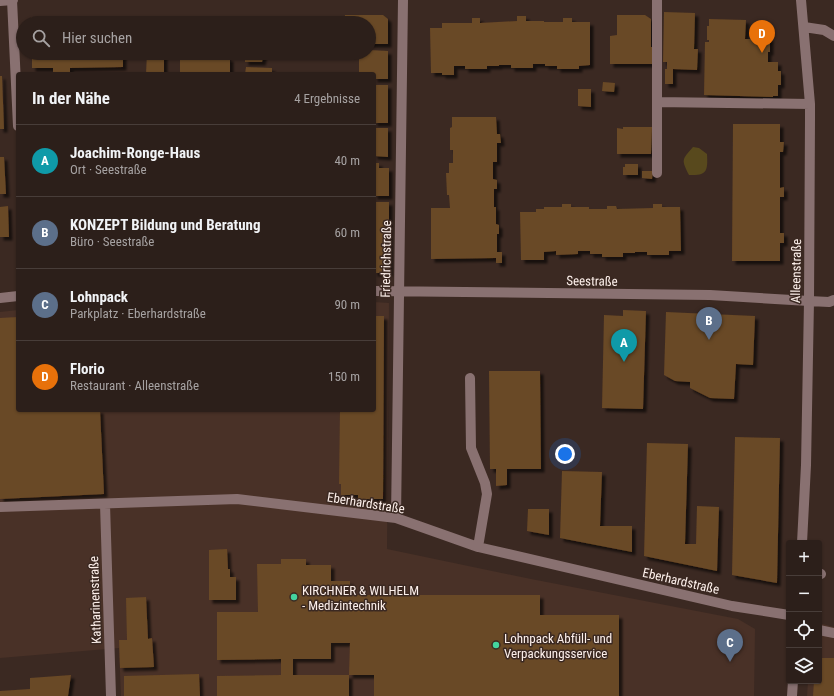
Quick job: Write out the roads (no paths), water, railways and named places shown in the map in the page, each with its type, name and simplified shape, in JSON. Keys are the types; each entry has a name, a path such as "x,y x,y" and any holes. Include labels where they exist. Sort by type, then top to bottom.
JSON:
{"street":[{"path":"0,0 12,0 16,84"},
{"name":"Friedrichstraße","path":"396,518 404,0"},
{"path":"657,0 657,173"},
{"name":"Alleenstraße","path":"801,0 810,104 809,301 806,465 802,540"},
{"path":"804,27 824,30 834,36"},
{"path":"657,102 810,104"},
{"name":"Seestraße","path":"376,291 710,295 829,302 834,300"},
{"path":"0,298 16,296"},
{"path":"470,378 471,448 486,483 487,494 478,548"},
{"name":"Eberhardstraße","path":"0,507 237,499 396,518 478,548 732,606 786,615"},
{"name":"Katharinenstraße","path":"105,504 111,696"},
{"path":"822,631 834,633"},
{"path":"792,696 793,684"}],"place":[{"name":"Florio","path":"762,53"},
{"name":"KONZEPT Bildung und Beratung","path":"709,340"},
{"name":"Joachim-Ronge-Haus","path":"624,362"},
{"name":"KIRCHNER & WILHELM - Medizintechnik","path":"294,597"},
{"name":"Lohnpack Abfüll- und Verpackungsservice","path":"496,645"},
{"name":"Lohnpack","path":"730,662"}]}
